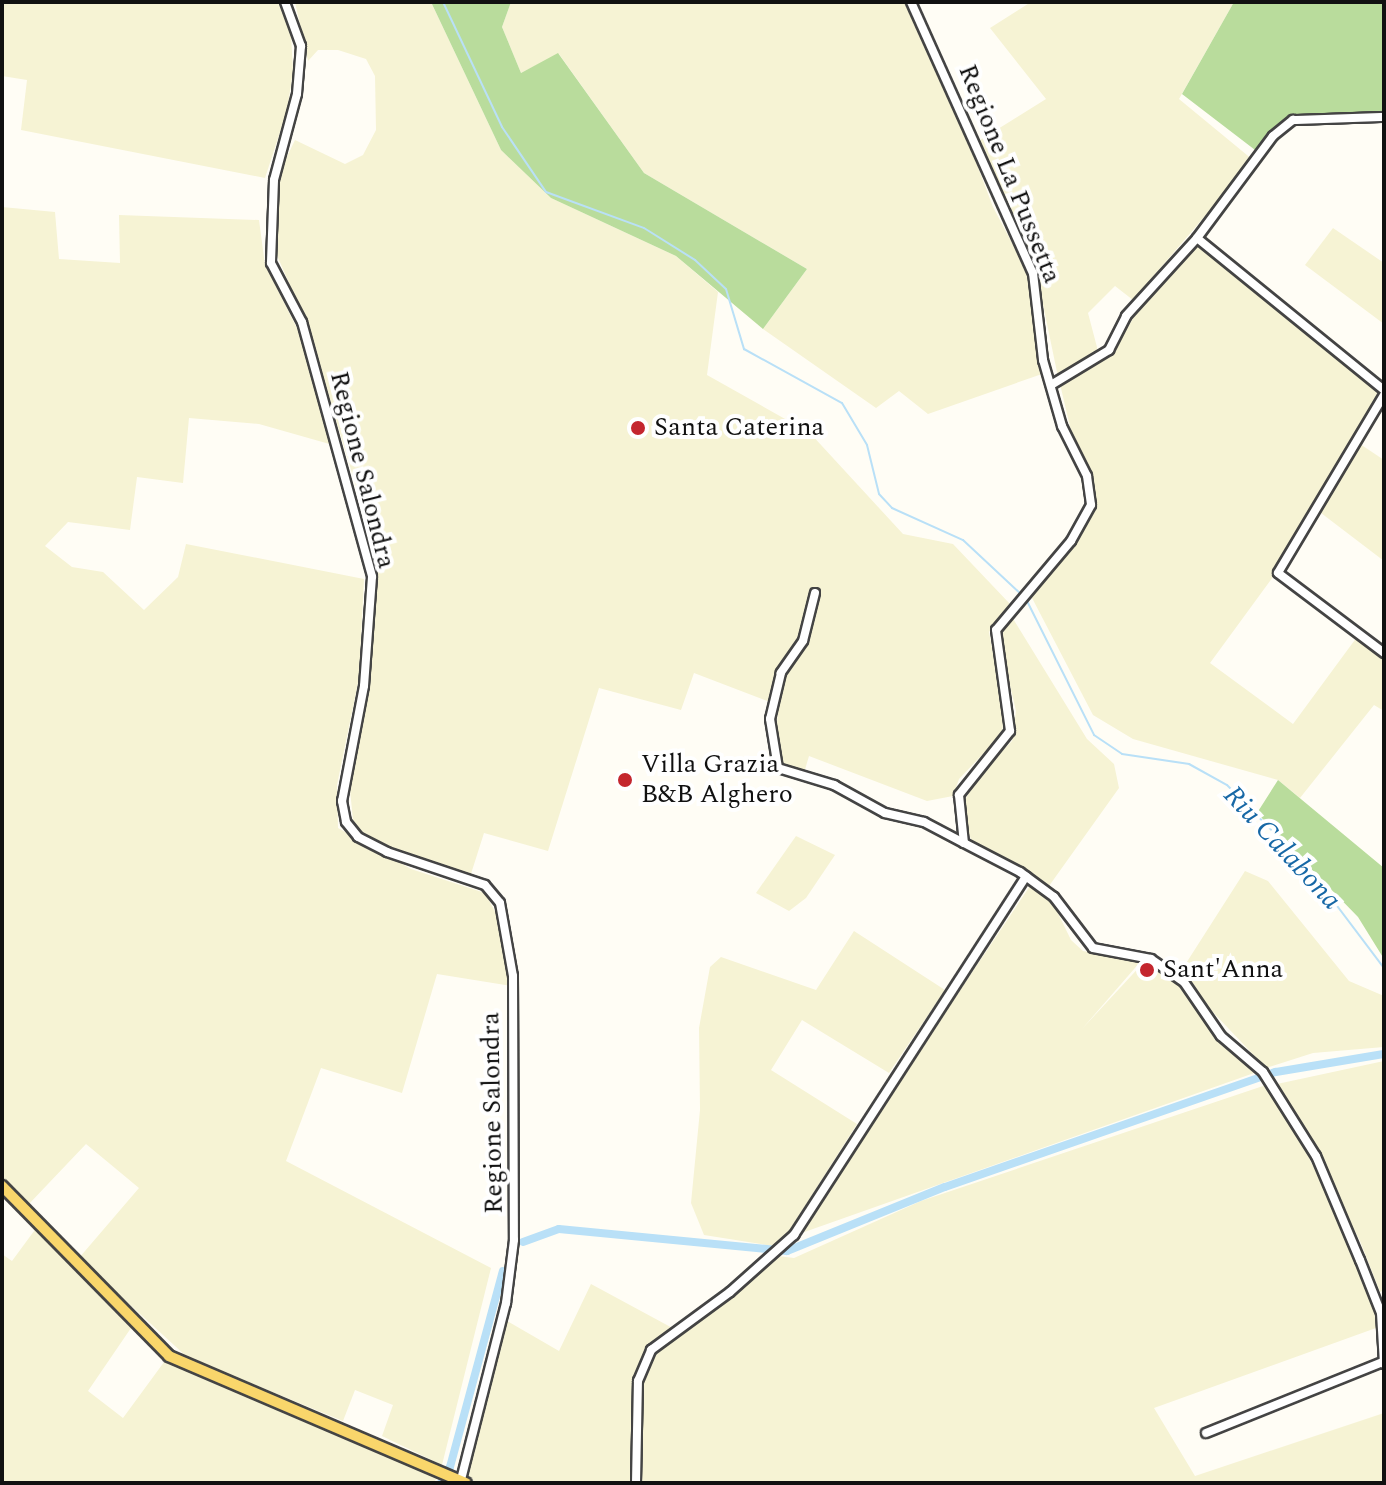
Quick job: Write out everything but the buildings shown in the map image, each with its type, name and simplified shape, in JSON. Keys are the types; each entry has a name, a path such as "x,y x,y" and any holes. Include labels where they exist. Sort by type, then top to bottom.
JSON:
{"main road":[{"path":"2,1186 169,1356 455,1477"}],"street":[{"name":"Regione Salondra","path":"285,2 301,46 297,94 274,180 271,263 302,322 372,577 364,686 342,801 346,822 358,837 387,852 485,885 500,903 513,976 514,1240 506,1303 455,1477"},
{"name":"Regione La Pussetta","path":"911,2 1033,273 1051,385 1062,426 1087,476 1091,505 1071,541 996,630 995,643 1010,731 959,795 964,843"},
{"path":"1051,385 1109,350 1126,316 1197,238 1255,165 1273,136 1293,120 1384,117"},
{"path":"1197,238 1384,393 1278,573 1384,653"},
{"path":"815,593 803,641 781,673 770,719 778,768 834,785 885,813 924,822 964,843 1026,876 1054,897 1093,948 1151,959 1184,982 1221,1036 1270,1081 1316,1156 1377,1302 1384,1363 1206,1433"},
{"path":"636,1483 638,1381 651,1350 785,1245 1026,876"}],"shaded area":[{"path":"2,2 278,2 291,34 293,71 287,111 265,178 21,130 27,80 2,76"},
{"path":"295,2 431,2 501,150 551,198 676,256 718,292 707,375 810,433 903,534 953,544 1010,604 989,632 1004,713 1002,734 959,779 953,796 927,801 809,756 804,773 783,766 776,745 778,705 694,673 681,710 599,688 548,851 484,833 470,877 395,852 362,833 353,820 350,790 367,690 376,580 371,536 307,324 275,251 274,212 280,171 295,140 345,164 363,155 376,130 375,76 366,59 338,50 318,50 308,61"},
{"path":"511,2 905,2 950,93 993,207 1031,279 1042,374 928,414 899,391 876,408 763,329 807,269 644,173 559,54 521,73 502,27"},
{"path":"1031,2 1234,2 1179,99 1253,160 1133,300 1115,286 1088,313 1098,351 1058,377 1034,261 977,142 1046,99 990,28"},
{"path":"2,207 55,212 59,259 120,263 119,215 259,220 265,265 309,352 333,445 259,424 189,418 183,483 137,477 130,530 68,522 45,546 72,567 103,572 144,610 178,577 186,544 364,579 359,678 337,785 338,828 411,869 485,893 499,919 511,986 437,974 402,1093 321,1068 286,1161 491,1268 442,1465 382,1436 393,1405 355,1390 343,1421 187,1357 79,1258 139,1188 86,1144 28,1205 2,1178"},
{"path":"1333,228 1384,263 1384,324 1305,265"},
{"path":"1198,242 1379,394 1273,577 1210,663 1293,724 1357,637 1384,658 1384,711 1374,705 1300,798 1278,780 1133,739 1093,715 1031,596 1093,515 1093,483 1072,435 1060,384 1115,350 1140,306"},
{"path":"1360,444 1384,460 1384,561 1321,513"},
{"path":"1012,617 1087,739 1114,764 1119,788 1049,886 973,843 963,822 966,798 983,771 1012,741 1016,711 1001,647 1004,627"},
{"path":"796,836 835,855 806,898 789,911 756,893"},
{"path":"1245,871 1268,881 1349,981 1384,996 1384,1047 1313,1053 1266,1068 1209,1008 1183,968"},
{"path":"1032,883 1053,903 1071,940 1083,951 1141,961 1082,1029 1144,962 1167,970 1221,1045 1257,1072 796,1235"},
{"path":"854,931 945,990 889,1073 802,1020 771,1070 857,1124 779,1247 704,1235 691,1203 700,1110 699,1028 710,967 721,957 816,990"},
{"path":"1384,1061 1384,1290 1380,1292 1360,1241 1277,1084"},
{"path":"1266,1085 1304,1147 1357,1259 1374,1304 1376,1328 1154,1408 1195,1476 1384,1413 1384,1483 478,1483 465,1476 507,1321 559,1351 591,1284 678,1331 737,1293 778,1256 794,1258 921,1201"},
{"path":"37,1227 131,1328 88,1391 123,1418 167,1358 438,1477 433,1483 2,1483 2,1254 12,1261"}],"green space":[{"path":"431,2 511,2 502,27 521,73 558,53 644,173 807,269 763,329 676,256 551,198 501,150"},
{"path":"1234,2 1384,2 1382,114 1293,117 1272,130 1259,153 1182,94"},
{"path":"1278,780 1384,868 1384,959 1358,917 1257,813"}],"waterway":[{"name":"Riu Calabona","path":"443,2 502,127 546,192 644,228 695,260 726,289 744,349 842,403 867,445 879,494 892,508 963,540 1023,596"},
{"name":"Riu Calabona","path":"1027,601 1094,735 1122,754 1189,764 1227,785 1307,866 1384,968"},
{"path":"523,1242 559,1229 787,1251 945,1187 1276,1072 1384,1054"},
{"path":"441,1483 450,1467 503,1271"}],"place":[{"name":"Santa Caterina","path":"638,428"},
{"name":"Villa Grazia B&B Alghero","path":"625,780"},
{"name":"Sant'Anna","path":"1147,970"}]}
